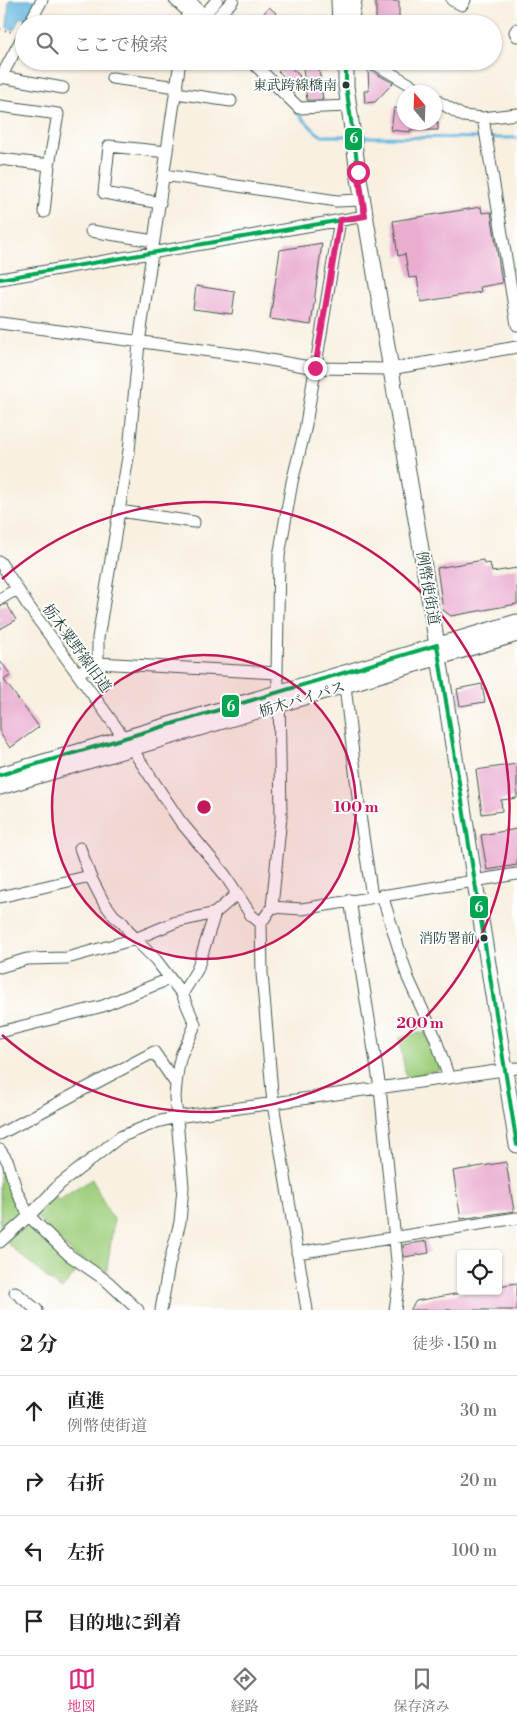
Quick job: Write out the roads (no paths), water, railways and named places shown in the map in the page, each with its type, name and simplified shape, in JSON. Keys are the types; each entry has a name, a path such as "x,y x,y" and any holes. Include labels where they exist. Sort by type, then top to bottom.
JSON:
{"main road":[{"path":"346,0 346,15"},
{"name":"例幣使街道","path":"347,70 349,106 362,200 438,651 474,880 511,1069 517,1145"},
{"name":"栃木バイパス","path":"279,699 345,686 517,622"},
{"name":"栃木バイパス","path":"0,787 129,744 438,651 517,634"},
{"name":"栃木バイパス","path":"0,775 129,744"}],"street":[{"path":"34,15 42,0"},
{"path":"212,15 217,0"},
{"path":"217,15 233,0"},
{"path":"337,0 338,15"},
{"path":"354,15 356,0"},
{"path":"452,0 462,5 465,0"},
{"path":"185,4 194,15"},
{"path":"517,29 515,32 517,36"},
{"path":"15,44 0,78 64,88"},
{"path":"98,663 98,638 129,451 139,343 179,70"},
{"path":"260,70 299,108 349,106"},
{"path":"385,70 411,85"},
{"path":"112,78 231,101"},
{"path":"442,104 463,116 484,118 517,114"},
{"path":"0,106 58,114 49,165 44,212"},
{"path":"484,118 517,325"},
{"path":"160,202 104,193 109,146 167,152"},
{"path":"0,160 49,165"},
{"path":"164,175 337,201 362,200"},
{"path":"0,279 154,246 365,216"},
{"path":"307,1310 273,1104 265,1024 261,923 272,907 281,817 277,673 279,556 292,482 304,430 340,220"},
{"path":"91,231 154,246"},
{"path":"0,323 247,356 315,368 390,369 517,347"},
{"path":"118,511 194,522"},
{"name":"栃木粟野線旧道","path":"0,562 17,589 129,744 180,821 226,875 251,915 261,923"},
{"path":"0,599 17,589"},
{"path":"78,673 98,663 277,673"},
{"path":"345,686 361,822 377,896 408,978 435,1037 450,1078"},
{"path":"80,848 90,876 103,902 156,960 182,994 195,1024 182,1055 176,1084 175,1097 183,1174 182,1204 180,1222 169,1265 161,1310"},
{"path":"272,907 302,909 517,874"},
{"path":"0,897 90,876"},
{"path":"0,967 27,959 68,958 135,939 176,922 215,913 237,894"},
{"path":"350,900 380,1088 399,1281 395,1310"},
{"path":"182,994 198,970 215,913"},
{"path":"0,1032 103,1006 169,979"},
{"path":"0,1134 154,1052 176,1084"},
{"path":"0,1242 60,1184 120,1137 157,1122 177,1117 511,1069"},
{"path":"0,1150 8,1162 17,1192 29,1216 69,1255 107,1280 138,1310"},
{"path":"297,1253 517,1218"},
{"path":"15,1292 37,1310"}],"water":[{"path":"9,0 37,0 29,15 15,15 14,30 7,28"}],"waterway":[{"path":"295,111 322,136 349,136"},
{"path":"358,137 517,138"}],"place":[{"name":"東武跨線橋南","path":"346,85"},
{"name":"消防署前","path":"484,938"}]}
